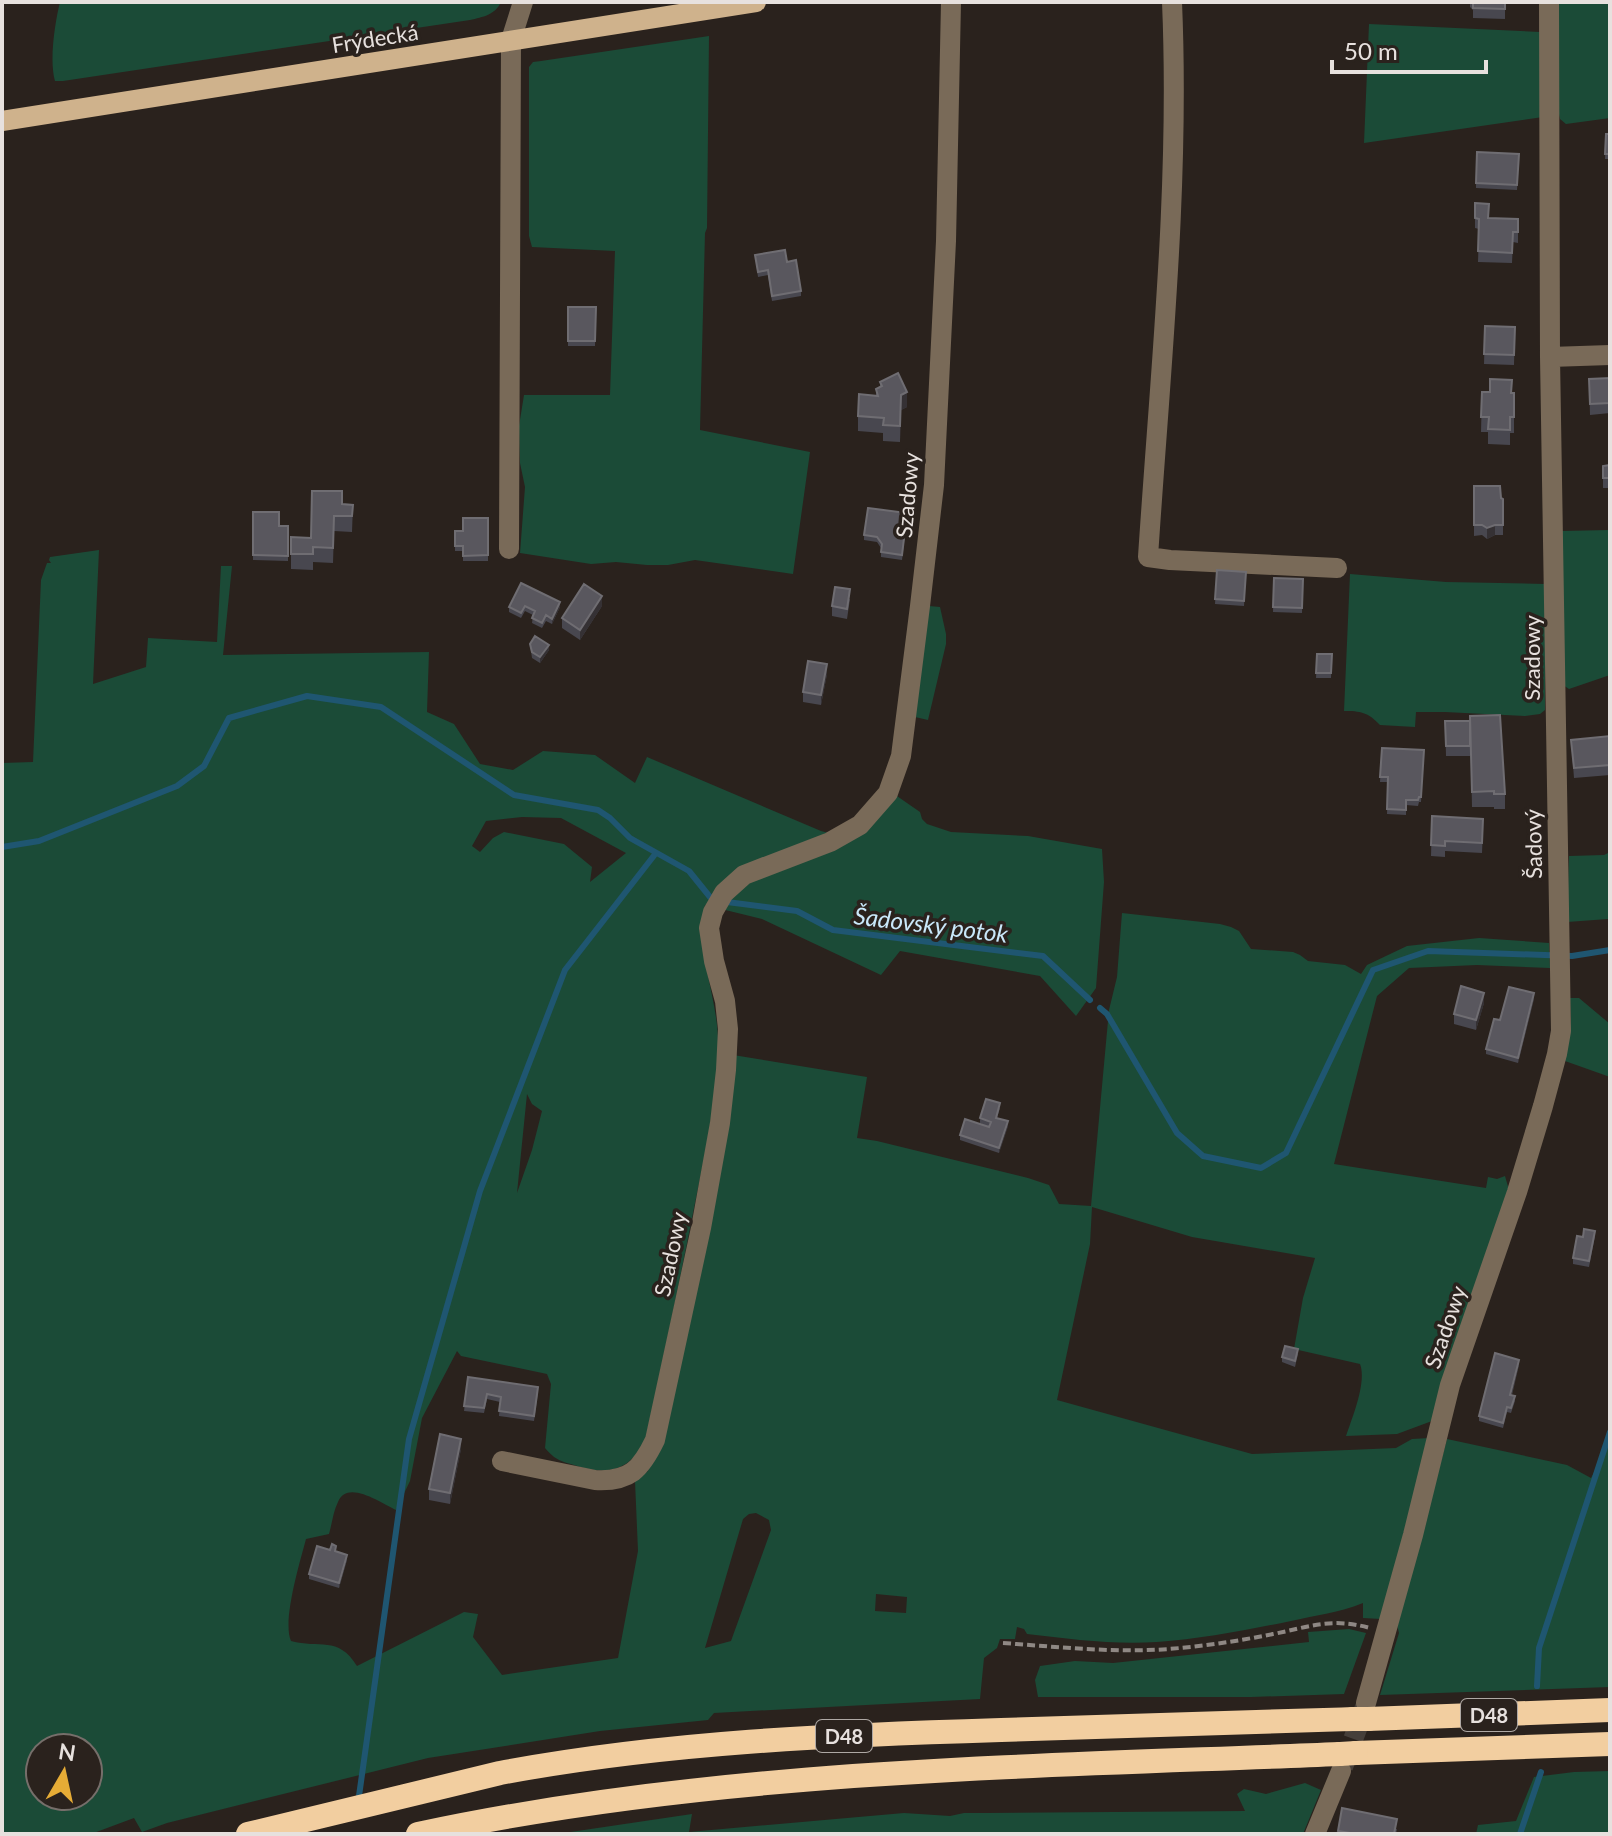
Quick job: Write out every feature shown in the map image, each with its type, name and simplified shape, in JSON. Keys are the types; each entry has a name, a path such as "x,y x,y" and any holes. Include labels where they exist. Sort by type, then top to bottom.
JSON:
{"highway":[{"name":"D48","path":"248,1834 500,1773 681,1748 888,1733 1363,1714 1610,1710"},
{"name":"D48","path":"418,1834 595,1803 774,1781 890,1773 1346,1759 1610,1744"}],"main road":[{"name":"Frýdecká","path":"2,121 756,2"}],"street":[{"path":"509,549 511,40 523,2"},
{"name":"Szadowy","path":"502,1461 610,1481 636,1471 655,1440 701,1228 726,1070 728,1029 725,1001 709,928 720,900 744,875 830,842 860,825 888,793 901,756 934,485 946,241 951,2"},
{"path":"1172,2 1175,71 1173,171 1148,557 1337,568"},
{"name":"Szadowy","path":"1549,2 1555,719"},
{"path":"1550,357 1610,355"},
{"name":"Šadový","path":"1555,719 1558,968"},
{"name":"Szadowy","path":"1363,1714 1450,1385 1517,1192 1557,1054 1561,1031 1558,968"},
{"path":"1315,1834 1346,1759"}],"path":[{"path":"1003,1643 1109,1651 1233,1642 1308,1625 1344,1623 1387,1632"}],"green space":[{"path":"60,2 501,2 492,13 470,20 55,81 53,52"},
{"path":"1556,2 1610,2 1610,118 1566,124 1560,119 1556,100"},
{"path":"1369,24 1540,32 1543,117 1364,143"},
{"path":"709,36 700,430 810,452 793,574 695,560 668,565 591,564 520,553 525,487 520,463 519,426 524,395 610,395 615,251 532,247 529,236 529,67 533,62"},
{"path":"1610,530 1610,675 1569,689 1563,685 1561,531"},
{"path":"99,550 93,684 146,667 148,638 217,642 221,566 232,566 223,655 429,652 427,712 454,724 480,764 513,770 543,751 595,755 635,783 647,757 821,831 851,839 894,794 920,812 927,824 951,832 1028,836 1102,849 1104,882 1096,988 1076,1016 1040,976 900,951 881,975 762,919 705,905 703,942 718,1032 715,1091 645,1441 632,1459 608,1470 588,1469 559,1460 545,1448 551,1384 547,1374 461,1356 457,1351 422,1418 410,1481 396,1510 365,1495 342,1495 329,1534 306,1539 290,1606 291,1641 343,1650 357,1666 464,1612 478,1614 473,1637 502,1675 618,1658 638,1551 635,1481 648,1471 733,1055 867,1077 857,1138 1028,1178 1049,1185 1059,1204 1091,1206 1109,1010 1117,977 1122,913 1220,924 1239,931 1251,949 1293,952 1308,961 1345,965 1361,974 1367,965 1407,946 1479,938 1549,943 1550,968 1477,965 1409,968 1377,996 1334,1164 1486,1188 1488,1177 1497,1179 1505,1176 1509,1190 1432,1421 1397,1434 1346,1436 1362,1380 1360,1364 1294,1349 1303,1298 1315,1258 1192,1237 1092,1207 1090,1244 1057,1400 1252,1454 1396,1448 1412,1439 1430,1438 1381,1619 1363,1618 1363,1603 1327,1614 1241,1631 1141,1643 1027,1634 1017,1627 1015,1639 1000,1639 997,1648 984,1658 980,1699 714,1713 708,1720 600,1731 428,1758 167,1823 142,1832 134,1818 91,1834 2,1834 2,763 33,762 41,580 47,563 51,563 50,557","holes":["522,817 561,818 626,853 590,882 592,867 564,844 504,832 493,838 480,852 472,846 486,821","527,1094 532,1104 542,1111 517,1193","756,1513 769,1520 771,1530 731,1641 705,1648 743,1519","876,1594 907,1597 906,1613 875,1611"]},
{"path":"1350,574 1446,582 1545,584 1545,710 1525,716 1416,712 1415,727 1380,725 1364,713 1344,711"},
{"path":"929,606 940,607 946,644 928,720 915,717"},
{"path":"1610,852 1610,925 1608,919 1567,922 1569,856 1604,855"},
{"path":"1570,998 1579,998 1610,1024 1610,1077 1565,1061 1571,1022"},
{"path":"1447,1439 1567,1465 1591,1478 1610,1442 1610,1687 1380,1695 1399,1633 1397,1625"},
{"path":"1349,1629 1366,1633 1344,1694 1038,1697 1035,1680 1040,1666 1075,1661 1113,1663 1309,1642 1308,1632"},
{"path":"1610,1771 1610,1834 1476,1834 1478,1825 1516,1821 1534,1777"},
{"path":"1305,1783 1321,1790 1303,1834 557,1834 692,1814 689,1832 904,1813 950,1816 964,1813 1245,1811 1237,1794 1244,1789 1266,1794"}],"building":[{"path":"1473,2 1505,2 1505,9 1473,8"},
{"path":"1606,134 1610,134 1610,154 1605,154"},
{"path":"1477,152 1519,154 1517,185 1476,183"},
{"path":"1475,203 1489,204 1488,218 1518,219 1518,232 1513,232 1512,253 1478,251 1479,219 1475,218"},
{"path":"785,250 787,262 796,260 801,291 772,296 768,270 758,272 755,255"},
{"path":"568,307 596,307 595,341 568,341"},
{"path":"1485,326 1515,327 1514,355 1484,354"},
{"path":"898,373 907,392 901,395 900,426 883,425 884,418 858,416 859,394 878,396 876,389 882,386 880,382"},
{"path":"1610,378 1610,403 1590,404 1589,379"},
{"path":"1490,379 1512,380 1514,417 1510,417 1510,430 1488,429 1489,417 1481,417 1482,392 1490,392"},
{"path":"1610,465 1610,498 1609,478 1603,478 1603,466"},
{"path":"1474,486 1500,486 1503,525 1487,528 1474,525"},
{"path":"312,491 342,491 342,504 353,505 352,516 334,516 333,548 313,547 313,554 291,554 291,537 311,538"},
{"path":"868,508 907,513 902,555 881,552 882,544 877,537 864,535"},
{"path":"253,512 279,512 279,526 288,526 288,556 253,555"},
{"path":"463,518 488,518 488,555 463,556 463,546 455,546 455,531 463,531"},
{"path":"1217,570 1246,572 1244,601 1215,599"},
{"path":"1274,578 1303,579 1302,608 1273,607"},
{"path":"521,583 560,602 552,619 546,615 542,623 532,618 535,611 525,606 521,613 509,607"},
{"path":"584,584 602,596 580,630 562,618"},
{"path":"835,587 850,589 847,609 832,606"},
{"path":"535,636 549,645 540,657 532,652 530,644"},
{"path":"1317,654 1332,654 1331,673 1316,673"},
{"path":"808,661 827,664 821,695 803,692"},
{"path":"1500,715 1505,794 1472,792 1470,716"},
{"path":"1445,721 1470,721 1470,746 1446,746"},
{"path":"1610,736 1610,765 1574,768 1571,740"},
{"path":"1382,748 1424,750 1421,797 1406,800 1406,810 1387,809 1388,777 1380,777"},
{"path":"1432,816 1483,819 1482,843 1445,841 1445,846 1431,845"},
{"path":"1461,986 1484,993 1476,1020 1454,1014"},
{"path":"1509,987 1534,993 1518,1058 1486,1049 1494,1019 1500,1020"},
{"path":"986,1099 1000,1103 996,1118 1008,1121 999,1148 960,1135 965,1119 989,1127 991,1122 980,1118"},
{"path":"1584,1229 1595,1231 1589,1261 1573,1258 1577,1236 1583,1237"},
{"path":"1285,1346 1298,1349 1295,1361 1282,1357"},
{"path":"1495,1353 1519,1360 1510,1395 1515,1396 1511,1408 1507,1407 1503,1423 1479,1416"},
{"path":"468,1377 538,1387 534,1416 499,1411 501,1397 487,1394 484,1408 464,1406"},
{"path":"440,1434 461,1439 450,1493 429,1489"},
{"path":"332,1544 336,1546 335,1551 347,1555 339,1583 309,1574 317,1546 330,1550"},
{"path":"1342,1808 1397,1819 1394,1834 1338,1831"}],"waterway":[{"name":"Šadovský potok","path":"2,847 39,841 177,786 204,766 229,718 307,696 381,707 514,795 598,810 630,838 689,871 710,897 797,911 833,930 1043,956 1090,1000"},
{"path":"359,1796 409,1439 480,1191 565,970 656,853"},
{"name":"Šadovský potok","path":"1100,1008 1107,1014 1177,1133 1203,1156 1261,1168 1286,1153 1373,970 1428,951 1572,956 1610,950"},
{"path":"1537,1686 1539,1648 1610,1432"},
{"path":"1520,1834 1541,1772"}],"tunnel":[{"path":"1343,1767 1365,1707"}]}
